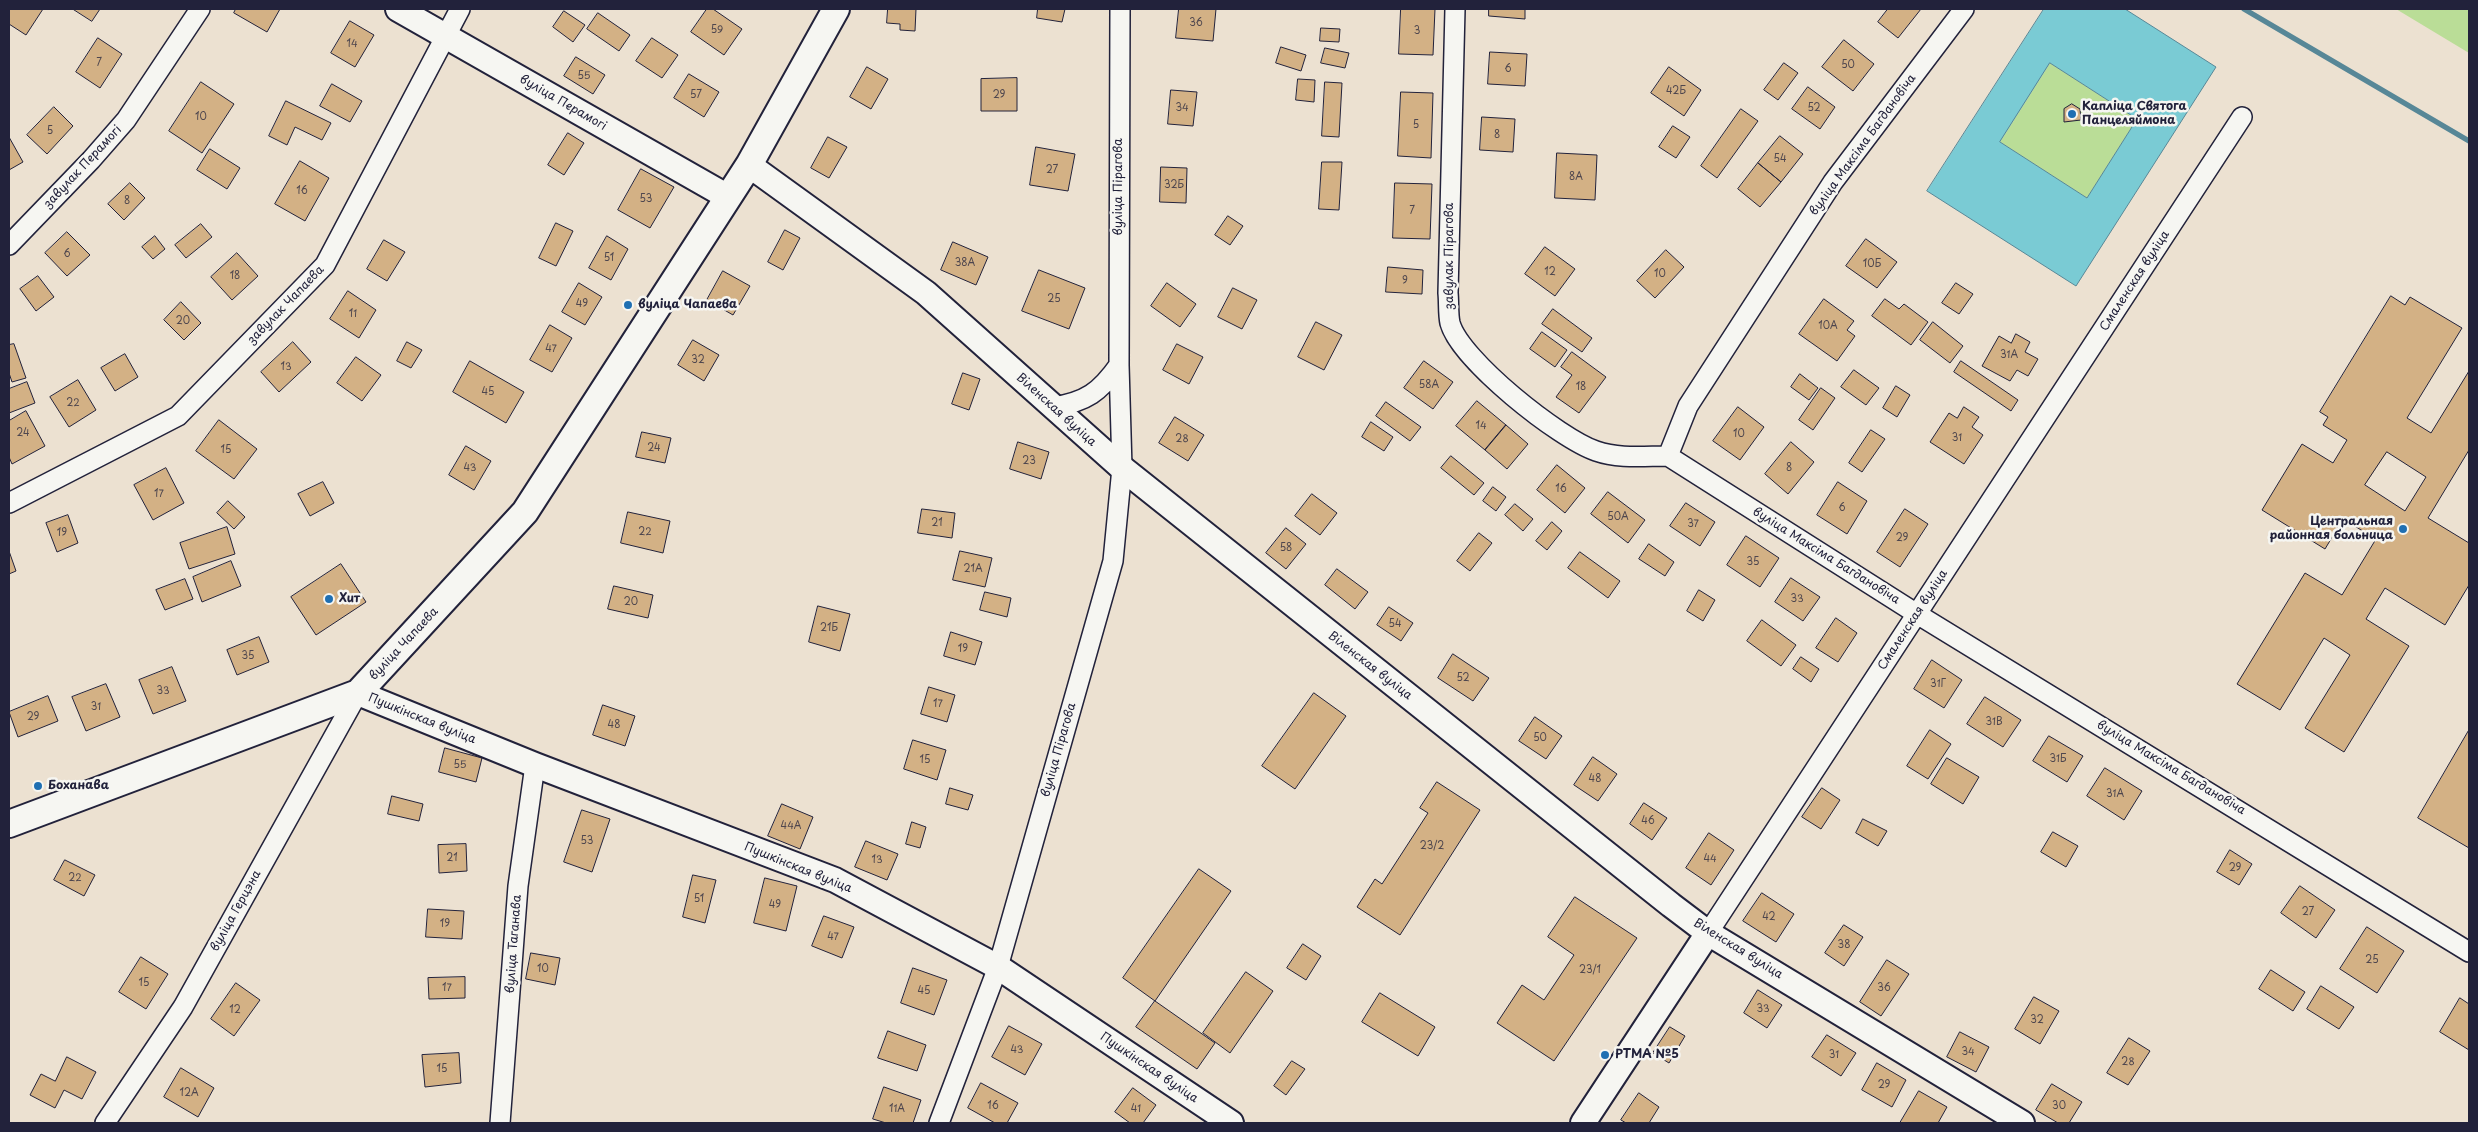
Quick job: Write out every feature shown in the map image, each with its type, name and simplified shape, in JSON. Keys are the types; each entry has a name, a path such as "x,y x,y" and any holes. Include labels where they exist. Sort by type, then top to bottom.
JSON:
{"main road":[{"name":"вуліца Чапаева","path":"9,824 358,693 525,512 748,165 836,9"}],"street":[{"name":"завулак Перамогі","path":"9,244 91,160 126,120 200,9"},
{"name":"вуліца Перамогі","path":"398,9 728,197"},
{"name":"завулак Чапаева","path":"9,503 178,416 324,265 460,9"},
{"name":"вуліца Пірагова","path":"939,1123 998,967 1113,561 1122,468 1119,365 1120,9"},
{"name":"завулак Пірагова","path":"1455,9 1448,293 1450,324 1466,352 1484,372 1573,441 1597,451 1625,457 1668,456"},
{"name":"вуліца Максіма Багдановіча","path":"1964,9 1833,182 1688,406 1668,456 1917,614 2469,952"},
{"name":"Смаленская вуліца","path":"1583,1123 2242,117"},
{"name":"Віленская вуліца","path":"748,165 926,293 1122,468 1708,933 2022,1123"},
{"path":"1053,407 1071,404 1088,397 1104,385 1119,365"},
{"name":"Пушкінская вуліца","path":"358,693 535,765 835,880 998,967 1231,1123"},
{"name":"вуліца Герцэна","path":"105,1123 183,1006 358,693"},
{"name":"вуліца Таганава","path":"500,1123 518,886 535,765"}],"green space":[{"path":"2396,9 2469,9 2469,53"},
{"path":"2050,63 2137,119 2087,198 2000,142"}],"water":[{"path":"2044,9 2125,9 2216,67 2076,286 1927,191","holes":["2050,63 2137,119 2087,198 2000,142"]}],"building":[{"path":"9,9 43,9 26,35 9,24"},
{"path":"73,9 100,9 92,21"},
{"path":"236,9 280,9 267,32 234,13"},
{"path":"707,9 713,9 742,29 724,55 691,32"},
{"path":"888,9 916,9 915,31 900,30 900,24 887,23"},
{"path":"1038,9 1065,9 1062,22 1037,18"},
{"path":"1179,9 1216,9 1213,41 1176,38"},
{"path":"1401,9 1435,9 1433,55 1399,54"},
{"path":"1489,9 1525,9 1525,19 1489,16"},
{"path":"1888,9 1921,9 1898,38 1878,22"},
{"path":"564,11 585,25 573,42 553,27"},
{"path":"598,13 630,35 619,51 587,29"},
{"path":"350,21 374,35 355,67 331,53"},
{"path":"1321,28 1340,29 1339,42 1320,41"},
{"path":"98,38 122,54 100,88 76,72"},
{"path":"652,38 678,55 662,78 636,61"},
{"path":"1844,40 1874,64 1853,91 1822,67"},
{"path":"1281,47 1306,55 1301,71 1276,63"},
{"path":"1325,48 1349,53 1345,68 1321,63"},
{"path":"1490,52 1527,54 1525,86 1488,84"},
{"path":"576,57 605,75 593,94 564,76"},
{"path":"1784,63 1798,73 1778,100 1764,90"},
{"path":"867,67 888,79 871,109 850,97"},
{"path":"1669,67 1701,90 1684,116 1651,93"},
{"path":"689,74 719,92 704,117 674,98"},
{"path":"1017,78 1017,111 981,111 981,79"},
{"path":"1298,79 1315,80 1314,102 1296,100"},
{"path":"201,82 234,104 202,153 169,131"},
{"path":"1325,82 1342,83 1339,137 1322,136"},
{"path":"332,84 362,101 350,122 320,106"},
{"path":"1808,87 1835,107 1820,129 1792,109"},
{"path":"1171,90 1197,92 1193,126 1168,124"},
{"path":"1401,92 1433,93 1431,158 1398,156"},
{"path":"286,101 331,123 322,140 295,127 287,145 269,136"},
{"name":"Капліца Святога Панцеляймона","path":"2072,104 2080,109 2081,120 2064,122 2064,109"},
{"path":"54,107 73,126 47,154 27,135"},
{"path":"1741,109 1758,121 1717,178 1701,166"},
{"path":"1482,117 1515,119 1513,152 1480,150"},
{"path":"1673,126 1690,137 1676,158 1659,147"},
{"path":"568,133 584,143 564,175 548,165"},
{"path":"1780,136 1803,154 1781,182 1758,163"},
{"path":"9,137 23,162 9,170"},
{"path":"828,137 847,147 829,178 811,168"},
{"path":"1036,147 1075,154 1068,191 1030,185"},
{"path":"210,149 240,168 227,189 197,170"},
{"path":"1557,153 1597,155 1595,200 1555,198"},
{"path":"300,161 329,178 305,221 275,204"},
{"path":"1322,162 1342,162 1339,210 1319,209"},
{"path":"1758,163 1781,182 1760,207 1738,189"},
{"path":"1161,167 1187,168 1186,203 1160,202"},
{"path":"641,169 674,187 650,228 618,210"},
{"path":"130,183 145,198 124,220 108,204"},
{"path":"1395,183 1432,184 1430,239 1393,238"},
{"path":"1228,216 1243,226 1230,245 1215,235"},
{"path":"556,223 573,231 556,266 539,258"},
{"path":"201,224 212,237 186,258 175,245"},
{"path":"785,230 800,238 783,270 768,262"},
{"path":"67,232 90,255 67,276 45,253"},
{"path":"155,236 165,249 153,259 142,247"},
{"path":"607,236 628,249 611,280 589,268"},
{"path":"1866,239 1897,262 1877,288 1846,266"},
{"path":"384,240 405,252 387,281 367,269"},
{"path":"953,242 988,257 976,285 941,270"},
{"path":"1545,247 1575,269 1555,296 1525,274"},
{"path":"1666,250 1684,267 1655,298 1637,281"},
{"path":"237,253 258,276 232,300 211,277"},
{"path":"1388,267 1423,270 1422,294 1386,292"},
{"path":"1039,270 1085,288 1069,329 1022,311"},
{"path":"723,271 750,286 733,315 707,300"},
{"path":"38,276 54,297 36,311 20,289"},
{"path":"579,283 602,297 585,325 562,312"},
{"path":"1167,283 1196,304 1180,327 1151,306"},
{"path":"1956,283 1973,294 1959,314 1942,303"},
{"path":"1233,288 1257,300 1242,329 1218,317"},
{"path":"348,291 376,310 359,338 330,319"},
{"name":"Центральная районная больница","path":"2391,296 2405,305 2410,297 2462,328 2407,418 2431,433 2469,371 2469,450 2428,518 2469,543 2469,585 2445,625 2385,588 2366,619 2409,646 2344,752 2305,728 2350,655 2324,638 2280,710 2237,684 2305,573 2342,595 2376,539 2343,519 2325,549 2262,510 2302,444 2333,463 2347,440 2323,425 2328,417 2320,412","holes":["2387,452 2426,477 2405,511 2365,485"]},
{"path":"1824,299 1854,321 1847,330 1855,336 1837,361 1799,334"},
{"path":"1885,299 1899,309 1904,304 1928,322 1911,345 1872,316"},
{"path":"181,302 201,323 184,340 164,320"},
{"path":"1553,309 1592,338 1582,352 1542,324"},
{"path":"1316,322 1342,335 1324,370 1298,357"},
{"path":"1933,322 1963,346 1950,363 1920,340"},
{"path":"550,325 572,338 552,372 530,360"},
{"path":"1542,332 1567,350 1555,367 1530,349"},
{"path":"2016,334 2030,342 2025,352 2038,359 2028,376 2017,370 2010,381 1982,366 1999,336 2011,343"},
{"path":"693,340 719,355 704,381 678,365"},
{"path":"293,342 311,362 279,392 261,372"},
{"path":"407,342 422,350 411,368 397,361"},
{"path":"14,344 26,378 12,382 9,373 9,345"},
{"path":"1177,344 1203,357 1189,384 1163,370"},
{"path":"1572,352 1606,377 1579,413 1556,397 1572,375 1561,367"},
{"path":"125,354 138,377 115,391 101,368"},
{"path":"356,357 381,375 362,401 337,383"},
{"path":"470,361 524,392 506,423 453,392"},
{"path":"1424,361 1453,382 1433,409 1404,388"},
{"path":"1961,361 2018,400 2011,411 1954,372"},
{"path":"1854,370 1879,388 1866,405 1841,387"},
{"path":"963,373 980,379 969,410 952,404"},
{"path":"1800,374 1818,388 1809,400 1791,387"},
{"path":"78,380 96,410 69,427 50,397"},
{"path":"27,382 35,403 9,413 9,389"},
{"path":"1896,386 1910,395 1897,417 1883,408"},
{"path":"1821,388 1835,398 1813,430 1799,420"},
{"path":"1477,401 1506,425 1485,450 1456,426"},
{"path":"1386,402 1421,427 1410,441 1376,416"},
{"path":"1738,407 1764,427 1740,460 1713,441"},
{"path":"1964,407 1979,417 1972,427 1983,435 1964,464 1930,442 1949,413 1957,418"},
{"path":"26,411 45,446 12,464 9,457 9,421"},
{"path":"1175,417 1204,435 1188,461 1159,443"},
{"path":"219,420 257,449 234,479 196,451"},
{"path":"1371,422 1393,437 1384,451 1362,437"},
{"path":"1506,425 1528,444 1507,469 1485,450"},
{"path":"1871,430 1885,439 1862,472 1849,463"},
{"path":"642,432 671,438 665,463 636,457"},
{"path":"1018,442 1049,452 1041,479 1010,469"},
{"path":"1791,442 1814,462 1788,494 1765,474"},
{"path":"466,446 491,461 474,490 449,475"},
{"path":"1451,456 1484,483 1474,495 1441,468"},
{"path":"1557,465 1585,488 1565,513 1537,490"},
{"path":"166,468 184,503 153,520 134,485"},
{"path":"323,482 334,503 310,516 298,494"},
{"path":"1838,482 1867,501 1847,534 1817,515"},
{"path":"1493,487 1506,497 1496,511 1483,501"},
{"path":"1608,492 1645,520 1628,543 1591,514"},
{"path":"1312,494 1337,513 1320,535 1295,516"},
{"path":"228,501 245,517 234,529 217,513"},
{"path":"1686,503 1715,522 1700,546 1670,526"},
{"path":"1515,504 1533,519 1523,531 1505,515"},
{"path":"922,509 955,513 952,538 918,533"},
{"path":"1905,509 1928,524 1900,567 1877,552"},
{"path":"628,512 670,521 663,553 621,543"},
{"path":"68,515 78,543 57,552 46,523"},
{"path":"1552,522 1562,531 1547,550 1536,541"},
{"path":"227,527 235,554 189,569 180,543"},
{"path":"1286,528 1306,544 1286,569 1266,553"},
{"path":"1479,533 1492,543 1470,571 1457,561"},
{"path":"1746,536 1779,558 1760,587 1727,565"},
{"path":"1649,544 1674,562 1665,576 1639,559"},
{"path":"9,551 16,571 9,574"},
{"path":"960,551 992,558 985,587 953,580"},
{"path":"1580,552 1620,581 1608,598 1568,568"},
{"path":"231,561 241,586 202,602 193,577"},
{"name":"Хит","path":"341,564 366,602 316,635 291,597"},
{"path":"1337,569 1368,592 1355,609 1325,585"},
{"path":"1791,578 1820,597 1803,621 1775,602"},
{"path":"185,579 193,599 165,610 156,590"},
{"path":"614,586 653,595 648,618 608,609"},
{"path":"1699,590 1715,600 1703,621 1687,611"},
{"path":"985,592 1011,598 1007,617 980,610"},
{"path":"818,606 850,614 840,651 809,642"},
{"path":"1389,607 1413,623 1401,641 1377,625"},
{"path":"1836,618 1857,633 1838,662 1816,648"},
{"path":"1762,620 1796,645 1781,666 1747,641"},
{"path":"951,632 982,642 975,665 944,656"},
{"path":"259,637 269,662 237,675 227,650"},
{"path":"1453,654 1489,678 1473,701 1438,678"},
{"path":"1801,657 1819,669 1811,682 1793,669"},
{"path":"1932,660 1962,680 1944,708 1914,689"},
{"path":"172,667 186,701 153,714 139,680"},
{"path":"106,684 120,717 86,731 72,697"},
{"path":"929,687 955,695 947,722 921,714"},
{"path":"1314,693 1346,716 1295,789 1262,766"},
{"path":"48,696 58,721 18,737 9,712"},
{"path":"1985,697 2021,720 2003,747 1967,724"},
{"path":"603,705 635,716 625,746 593,735"},
{"path":"1535,717 1562,736 1546,759 1519,741"},
{"path":"1930,730 1951,744 1928,779 1907,766"},
{"path":"2469,730 2469,848 2418,818"},
{"path":"2049,736 2083,756 2067,782 2033,761"},
{"path":"913,740 946,750 937,780 904,769"},
{"path":"445,748 482,758 476,782 439,772"},
{"path":"1593,757 1617,774 1598,801 1574,785"},
{"path":"1947,758 1979,777 1963,804 1931,784"},
{"path":"2105,768 2142,791 2124,820 2087,796"},
{"path":"1437,782 1480,810 1400,935 1357,907 1375,879 1382,884 1428,813 1420,808"},
{"path":"950,788 973,795 968,810 946,804"},
{"path":"1822,788 1840,800 1821,829 1802,817"},
{"path":"392,796 423,804 419,821 388,814"},
{"path":"1644,803 1667,818 1652,840 1630,824"},
{"path":"782,804 813,817 800,849 768,836"},
{"path":"582,810 610,819 592,872 564,862"},
{"path":"1863,819 1887,831 1878,846 1856,833"},
{"path":"912,822 926,827 920,848 906,844"},
{"path":"2053,832 2078,846 2066,867 2041,852"},
{"path":"1709,833 1734,850 1711,885 1686,868"},
{"path":"866,841 898,854 887,880 855,867"},
{"path":"466,844 467,871 439,873 438,845"},
{"path":"2230,850 2252,864 2239,885 2217,872"},
{"path":"65,860 95,875 84,896 54,880"},
{"path":"1199,869 1231,891 1155,1001 1123,978"},
{"path":"693,875 716,880 705,923 683,917"},
{"path":"765,878 797,886 786,931 754,923"},
{"path":"2300,886 2335,910 2316,938 2281,913"},
{"path":"1762,893 1794,914 1776,942 1743,921"},
{"path":"1575,897 1637,938 1554,1061 1497,1023 1522,985 1544,1000 1574,955 1548,937"},
{"path":"428,909 464,911 462,939 426,937"},
{"path":"824,916 854,927 842,958 812,946"},
{"path":"1844,925 1863,937 1844,966 1825,953"},
{"path":"2367,927 2404,951 2377,993 2340,969"},
{"path":"1303,944 1321,956 1306,980 1287,968"},
{"path":"531,953 560,958 555,985 526,979"},
{"path":"141,957 168,974 146,1009 119,992"},
{"path":"1887,960 1909,974 1881,1016 1860,1002"},
{"path":"913,968 947,980 934,1015 901,1003"},
{"path":"2271,970 2305,992 2293,1011 2259,989"},
{"path":"1246,972 1273,991 1230,1053 1203,1033"},
{"path":"465,977 465,998 429,999 428,978"},
{"path":"236,983 260,1000 234,1036 211,1019"},
{"path":"2321,986 2354,1007 2339,1029 2307,1009"},
{"path":"1758,990 1782,1005 1767,1028 1744,1013"},
{"path":"1380,993 1435,1027 1418,1056 1362,1022"},
{"path":"2034,997 2059,1011 2040,1044 2015,1029"},
{"path":"2460,998 2469,1004 2469,1050 2440,1032"},
{"path":"1155,1001 1215,1043 1197,1069 1136,1027"},
{"path":"1009,1026 1042,1044 1025,1075 992,1057"},
{"path":"1670,1027 1685,1036 1669,1063 1653,1053"},
{"path":"888,1031 926,1045 917,1071 878,1058"},
{"path":"1960,1032 1989,1047 1976,1072 1947,1057"},
{"path":"1827,1035 1856,1053 1841,1076 1812,1057"},
{"path":"2129,1038 2150,1051 2128,1085 2107,1073"},
{"path":"459,1053 461,1083 425,1087 422,1055"},
{"path":"67,1057 96,1072 82,1099 64,1090 55,1108 30,1095 41,1074 55,1081"},
{"path":"1292,1061 1305,1069 1286,1095 1274,1086"},
{"path":"1877,1063 1906,1080 1892,1107 1862,1090"},
{"path":"181,1068 214,1088 198,1117 164,1097"},
{"path":"981,1083 1018,1103 1007,1123 995,1123 968,1108"},
{"path":"2052,1084 2082,1102 2069,1123 2058,1123 2036,1110"},
{"path":"884,1087 921,1100 913,1123 886,1123 873,1119"},
{"path":"1133,1088 1156,1105 1143,1123 1130,1123 1115,1112"},
{"path":"1919,1091 1947,1107 1938,1123 1900,1123"},
{"path":"1639,1093 1659,1107 1649,1123 1626,1123 1621,1120"}],"waterway":[{"path":"2244,9 2469,141"}],"place":[{"name":"Капліца Святога Панцеляймона","path":"2072,114"},
{"name":"вуліца Чапаева","path":"628,305"},
{"name":"Центральная районная больница","path":"2403,529"},
{"name":"Хит","path":"329,599"},
{"name":"Боханава","path":"38,786"},
{"name":"РТМА №5","path":"1605,1055"}]}
